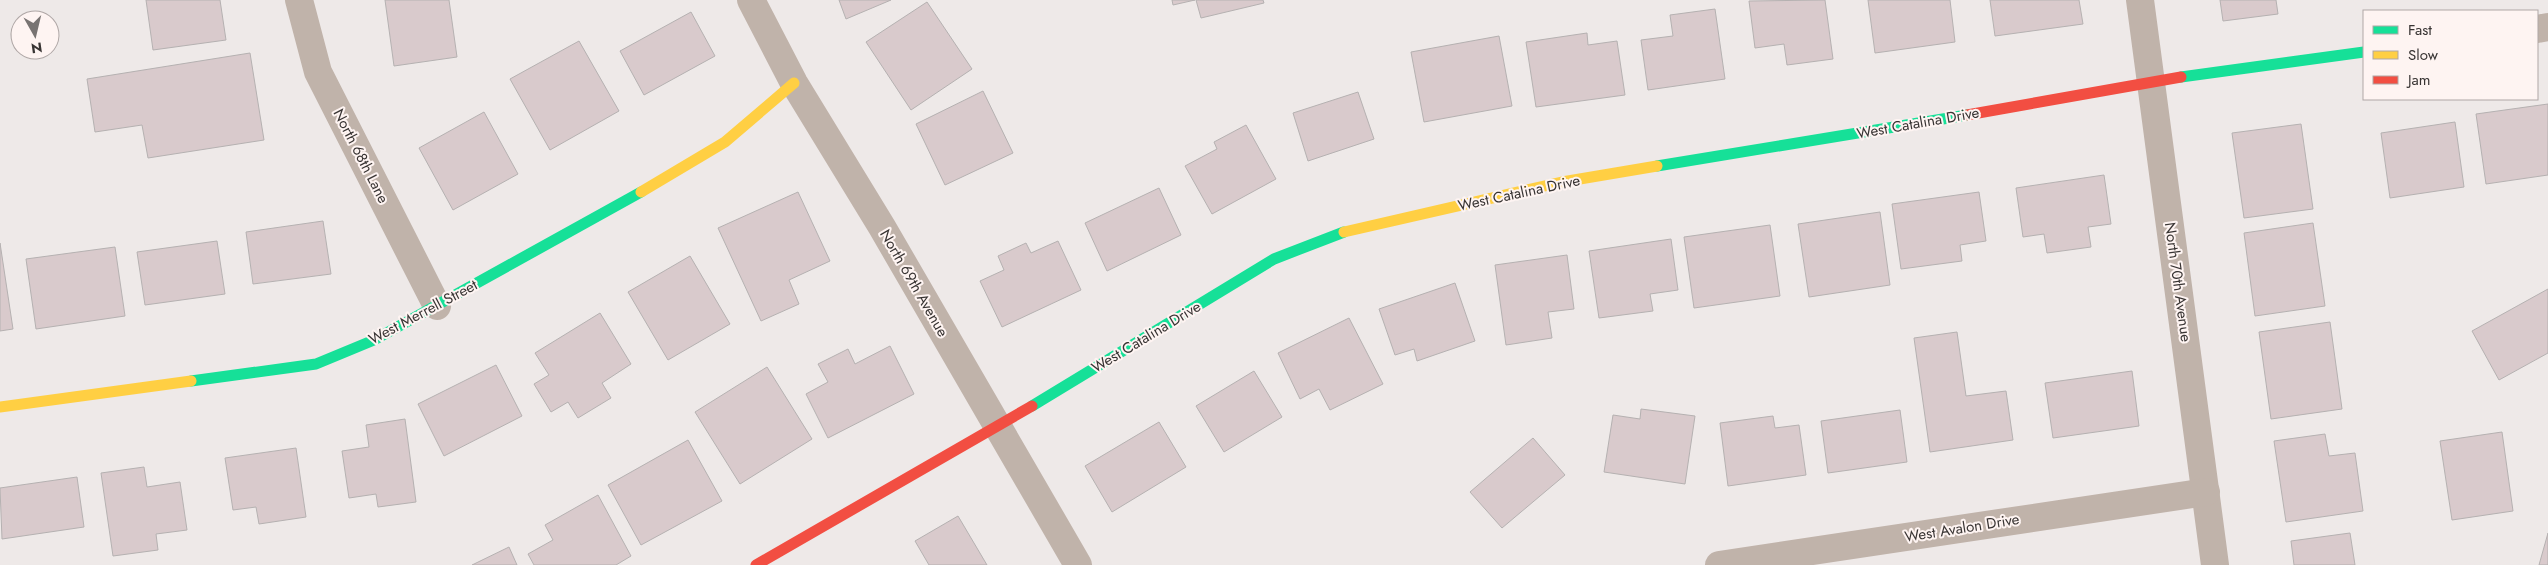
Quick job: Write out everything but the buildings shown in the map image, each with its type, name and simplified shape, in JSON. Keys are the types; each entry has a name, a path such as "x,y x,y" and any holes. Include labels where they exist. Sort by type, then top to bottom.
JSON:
{"street":[{"name":"North 68th Lane","path":"299,0 318,72 437,306"},
{"name":"North 69th Avenue","path":"751,0 794,83 882,227 1078,565"},
{"name":"North 70th Avenue","path":"2140,0 2215,565"},
{"name":"West Catalina Drive","path":"756,565 997,428 1274,259 1344,232 1562,182 1954,117 2151,81 2363,52"},
{"name":"West Merrell Street","path":"0,407 316,364 374,340 634,196 725,142 794,83"},
{"name":"West Avalon Drive","path":"1719,565 2206,492"}],"traffic: fast":[{"path":"2181,77 2363,52"},
{"path":"1657,166 1967,115"},
{"path":"191,381 316,364 374,340 641,192"},
{"path":"1032,406 1274,259 1344,232"}],"traffic: slow":[{"path":"641,192 725,142 794,83"},
{"path":"1344,232 1562,182 1657,166"},
{"path":"0,407 191,381"}],"traffic: jam":[{"path":"1967,115 2181,77"},
{"path":"756,565 1032,406"}]}
